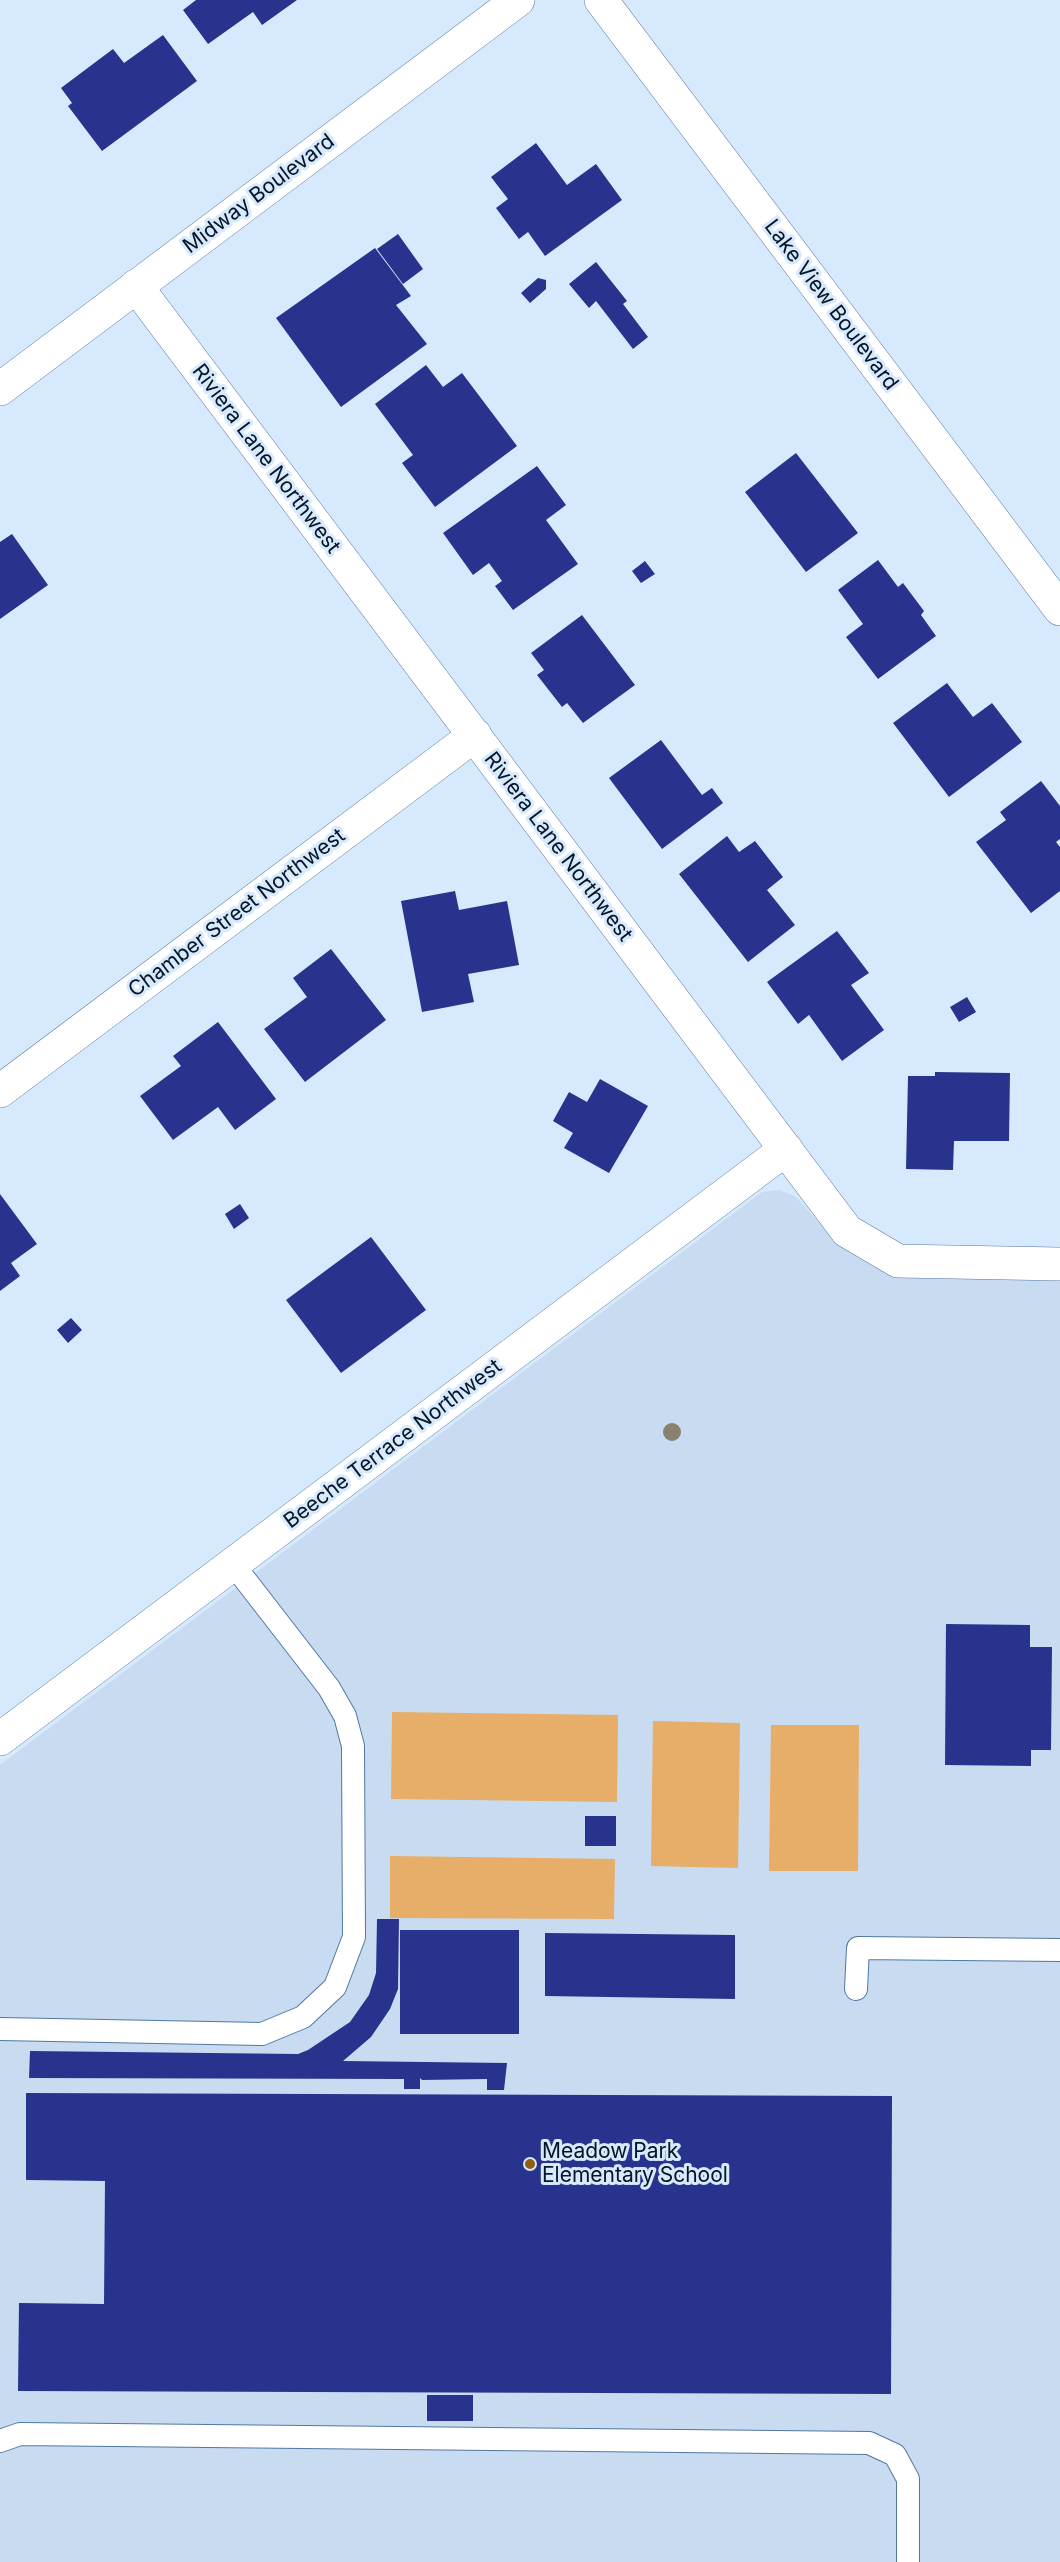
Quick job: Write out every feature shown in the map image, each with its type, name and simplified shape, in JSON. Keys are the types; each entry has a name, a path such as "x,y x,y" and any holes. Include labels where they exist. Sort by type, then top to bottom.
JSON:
{"street":[{"name":"Midway Boulevard","path":"0,388 518,0"},
{"name":"Lake View Boulevard","path":"601,0 1060,609"},
{"name":"Riviera Lane Northwest","path":"136,286 847,1231 897,1261 1060,1263"},
{"name":"Chamber Street Northwest","path":"0,1091 475,735"},
{"name":"Beeche Terrace Northwest","path":"0,1739 786,1149"}],"lane":[{"path":"0,2030 262,2034 303,2017 335,1987 354,1937 353,1746 345,1716 328,1688 233,1564"},
{"path":"856,1989 858,1948 1060,1950"},
{"path":"0,2441 20,2434 32,2434 869,2443 895,2455 908,2480 908,2562"}],"shaded area":[{"name":"Meadow Park Elementary School","path":"780,1190 796,1197 841,1247 872,1266 918,1277 1060,1281 1060,2562 0,2562 0,1765 762,1192"},
{"path":"392,1712 618,1715 617,1802 391,1799"},
{"path":"653,1721 740,1723 738,1868 651,1866"},
{"path":"771,1725 859,1725 858,1871 769,1871"},
{"path":"390,1856 615,1859 614,1919 390,1918"}],"building":[{"path":"196,0 297,0 262,25 253,12 208,44 183,10"},
{"path":"163,35 197,81 102,151 68,106 72,103 61,88 113,49 124,63"},
{"path":"536,143 567,185 596,164 622,200 545,256 528,232 519,239 496,208 508,199 491,177"},
{"path":"398,234 423,269 403,284 377,249"},
{"path":"375,248 411,296 396,305 427,344 341,407 276,318"},
{"path":"596,262 627,301 623,304 648,337 633,349 596,301 589,308 569,284"},
{"path":"538,278 546,280 546,289 530,303 521,293"},
{"path":"426,365 443,387 462,373 517,446 435,507 402,463 413,455 375,404"},
{"path":"796,453 858,533 806,572 745,492"},
{"path":"537,466 566,505 546,520 578,564 513,610 495,586 502,581 489,563 473,575 443,533"},
{"path":"12,534 48,585 0,619 0,542"},
{"path":"878,560 898,587 903,583 924,611 921,615 936,636 878,679 846,637 863,624 838,590"},
{"path":"645,561 655,574 641,583 632,571"},
{"path":"582,615 635,685 583,723 567,703 562,707 537,675 544,670 531,653"},
{"path":"947,683 973,717 992,703 1022,742 949,797 893,723"},
{"path":"661,740 702,795 712,788 723,803 662,849 609,778"},
{"path":"1041,781 1060,806 1060,839 1056,842 1060,847 1060,891 1031,913 976,842 1006,820 1000,812"},
{"path":"727,836 739,852 755,841 783,877 767,890 795,925 748,962 679,874"},
{"path":"455,891 459,910 507,901 519,965 468,974 474,1002 422,1012 401,901"},
{"path":"837,931 869,973 851,985 884,1030 842,1061 809,1015 798,1024 767,982"},
{"path":"331,949 386,1020 305,1082 264,1029 307,997 293,978"},
{"path":"967,997 976,1012 959,1022 950,1007"},
{"path":"218,1022 276,1099 235,1130 218,1107 173,1140 140,1096 181,1066 173,1056"},
{"path":"935,1072 1010,1073 1009,1141 954,1141 953,1170 906,1169 908,1076 935,1076"},
{"path":"600,1079 648,1106 609,1173 564,1148 573,1133 553,1121 569,1092 587,1102"},
{"path":"0,1194 37,1244 11,1263 20,1276 0,1291"},
{"path":"240,1204 249,1218 234,1229 225,1214"},
{"path":"371,1237 426,1310 341,1373 286,1300"},
{"path":"71,1318 82,1330 68,1343 57,1330"},
{"path":"946,1624 1030,1625 1030,1647 1052,1647 1051,1750 1031,1750 1031,1766 945,1765"},
{"path":"585,1816 616,1816 616,1846 585,1846"},
{"path":"377,1919 399,1919 398,1989 390,2009 371,2037 343,2061 507,2063 504,2090 487,2090 487,2079 422,2080 420,2078 420,2089 404,2089 404,2079 29,2078 30,2051 298,2054 308,2050 350,2022 369,1995 376,1973"},
{"path":"400,1930 519,1930 519,2034 400,2034"},
{"path":"545,1933 735,1935 735,1999 545,1996"},
{"path":"26,2093 892,2096 891,2394 18,2391 19,2303 104,2304 105,2181 26,2180"},
{"path":"427,2395 473,2395 473,2421 427,2421"}],"place":[{"name":"Meadow Park Elementary School","path":"530,2164"}]}
